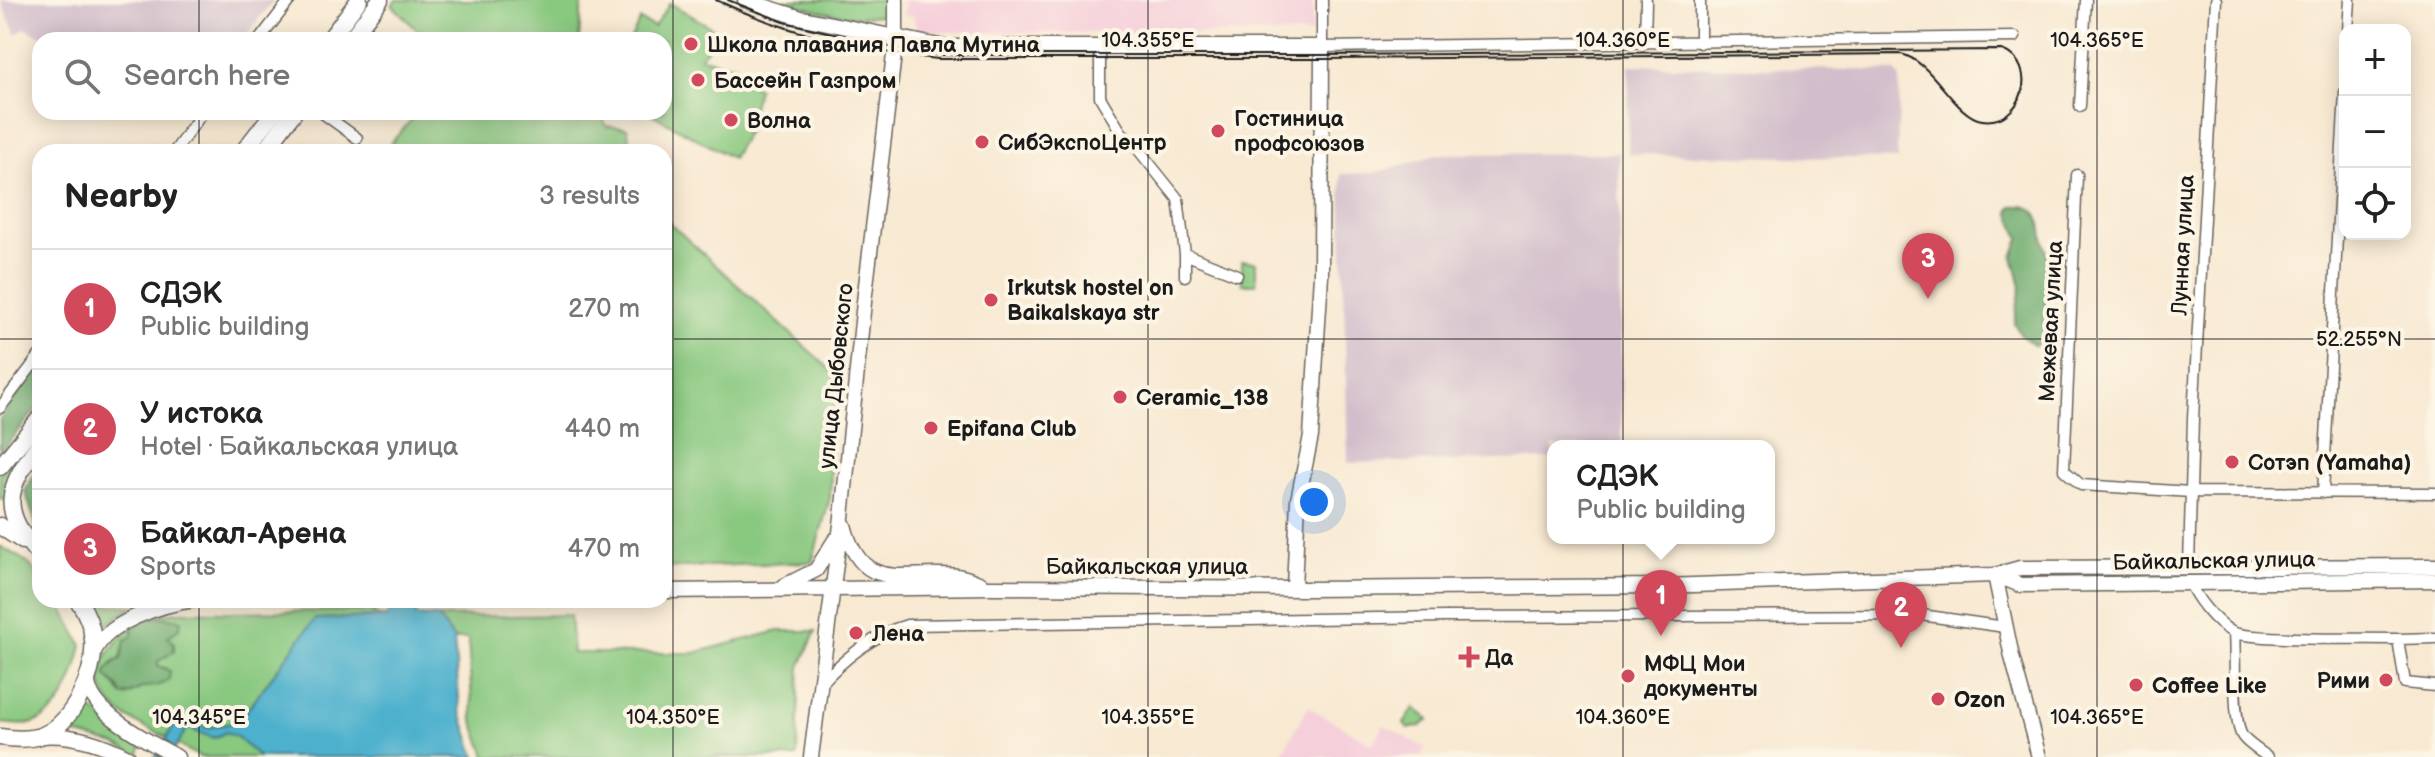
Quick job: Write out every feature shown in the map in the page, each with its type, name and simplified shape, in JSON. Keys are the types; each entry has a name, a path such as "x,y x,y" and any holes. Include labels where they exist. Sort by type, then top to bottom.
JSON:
{"main road":[{"path":"335,32 359,0"},
{"path":"357,32 380,0"},
{"path":"745,0 798,17 944,47 1322,47 1318,335 1311,436 1298,500 1294,588"},
{"name":"улица Дыбовского","path":"811,757 896,38 896,0"},
{"path":"249,144 268,120"},
{"path":"270,144 288,120"},
{"path":"0,467 31,446"},
{"path":"31,446 16,478 10,506 14,523 32,547"},
{"path":"841,523 855,556 866,567 880,574 895,577 959,576 992,587"},
{"path":"776,589 816,570 841,523"},
{"path":"0,526 32,549"},
{"name":"Байкальская улица","path":"2189,573 2435,566"},
{"name":"Байкальская улица","path":"672,591 1664,586 1995,575 2020,568 2435,580"},
{"path":"1995,575 2005,627 2039,757"},
{"path":"81,608 92,633 88,686 96,702 150,742 177,757"},
{"path":"39,736 53,729 77,699 100,641 140,614 163,608"},
{"path":"0,737 77,738 103,745 128,757"}],"street":[{"path":"265,32 290,0"},
{"path":"1322,0 1322,47 2015,37"},
{"path":"1645,43 1646,0"},
{"path":"1700,0 1700,43"},
{"path":"2080,106 2086,0"},
{"name":"Лунная улица","path":"2189,573 2209,95 2216,0"},
{"path":"2348,24 2350,0"},
{"path":"1100,47 1100,97 1121,132 1178,199 1185,276"},
{"path":"2323,493 2345,96"},
{"path":"180,144 197,120"},
{"path":"332,120 357,138"},
{"name":"Межевая улица","path":"2077,175 2064,470 2081,485 2191,492"},
{"path":"1185,254 1237,275"},
{"path":"0,408 32,366"},
{"path":"2191,492 2435,493"},
{"path":"2189,573 2193,591 2209,611 2234,633 2265,637 2435,638"},
{"path":"819,687 833,670 868,644 890,630 907,625 1446,617 1921,615 2005,627"},
{"path":"2234,633 2237,721 2241,735 2268,757"},
{"path":"2398,639 2405,683 2435,686"}],"shaded area":[{"path":"0,0 274,0 248,32 33,32 25,28 16,34"},
{"path":"905,0 1312,0 1313,34 924,32 917,29 913,16 903,15"},
{"path":"1629,65 1895,71 1900,79 1897,159 1628,154"},
{"path":"1619,153 1622,440 1547,440 1547,459 1348,463 1341,174 1376,173 1439,154"},
{"path":"1308,707 1372,744 1384,725 1425,748 1420,757 1280,757"}],"green space":[{"path":"396,0 582,0 580,32 419,32 392,5"},
{"path":"783,0 889,0 882,15 857,16 819,11"},
{"name":"Бассейн Газпром","path":"670,3 721,33 700,57 734,66 730,78 758,88 752,110 746,111 755,117 732,158 663,120 672,120 672,32 634,32 640,20 654,27"},
{"path":"411,120 604,120 606,126 627,128 631,144 390,144"},
{"path":"2012,206 2029,208 2038,215 2050,266 2045,337 2035,346 2022,336 2014,323 2021,286 2013,257 2020,238 2009,212"},
{"path":"672,225 835,374 830,498 812,562 672,568"},
{"path":"1242,261 1256,262 1256,284 1242,284"},
{"path":"32,376 32,415 0,453 0,419"},
{"path":"32,437 32,451 4,500 0,498 0,474"},
{"path":"32,478 32,512 25,491"},
{"path":"0,546 32,568 32,608 62,608 82,645 73,678 56,708 29,724 0,723"},
{"path":"90,608 131,608 99,630"},
{"path":"377,611 372,614 388,617 315,619 238,722 207,728 179,718 167,737 123,715 107,698 102,687 103,665 112,648 127,632 135,625 143,620 151,617 190,612","holes":["160,617 181,620 177,630 167,637 170,654 157,662 158,666 166,668 169,679 163,684 122,695 106,672 113,662 121,659 133,627 147,619"]},
{"path":"570,615 573,653 694,653 778,631 816,631 800,667 797,757 484,757 473,721 468,639 454,639 438,617"},
{"path":"147,619 181,620 180,627 168,637 174,643 174,651 157,662 158,666 170,671 169,679 160,685 122,695 106,676 107,670 121,659 125,640 132,636 133,627"},
{"path":"86,705 143,744 138,756 116,745 66,732"},
{"path":"1414,708 1429,719 1421,726 1408,729 1404,724"},
{"path":"187,727 214,738 226,732 236,736 259,757 200,757 177,744"}],"water":[{"path":"388,608 416,608 416,616 438,617 454,639 460,710 476,757 259,757 236,736 226,732 214,738 187,728 170,757 155,757 179,718 207,728 238,722 315,619 388,617"}],"tram line":[{"path":"716,0 769,22 824,39 938,59 1901,54 1923,67 1962,109 1982,120 2007,114 2022,93 2023,80 2021,68 2014,58 2002,50 938,55 784,22 728,0"}],"place":[{"name":"Школа плавания Павла Мутина","path":"691,44"},
{"name":"Бассейн Газпром","path":"698,80"},
{"name":"Волна","path":"731,120"},
{"name":"Гостиница профсоюзов","path":"1218,131"},
{"name":"СибЭкспоЦентр","path":"982,142"},
{"name":"Байкал-Арена","path":"1928,299"},
{"name":"Irkutsk hostel on Baikalskaya str","path":"991,300"},
{"name":"Сeramic_138","path":"1120,397"},
{"name":"Epifana Club","path":"931,428"},
{"name":"Сотэп (Yamaha)","path":"2232,462"},
{"name":"Лена","path":"856,633"},
{"name":"СДЭК","path":"1661,636"},
{"name":"У истока","path":"1901,648"},
{"name":"Да","path":"1469,657"},
{"name":"МФЦ Мои документы","path":"1628,676"},
{"name":"Рими","path":"2386,680"},
{"name":"Coffee Like","path":"2136,685"},
{"name":"Ozon","path":"1938,699"}]}
